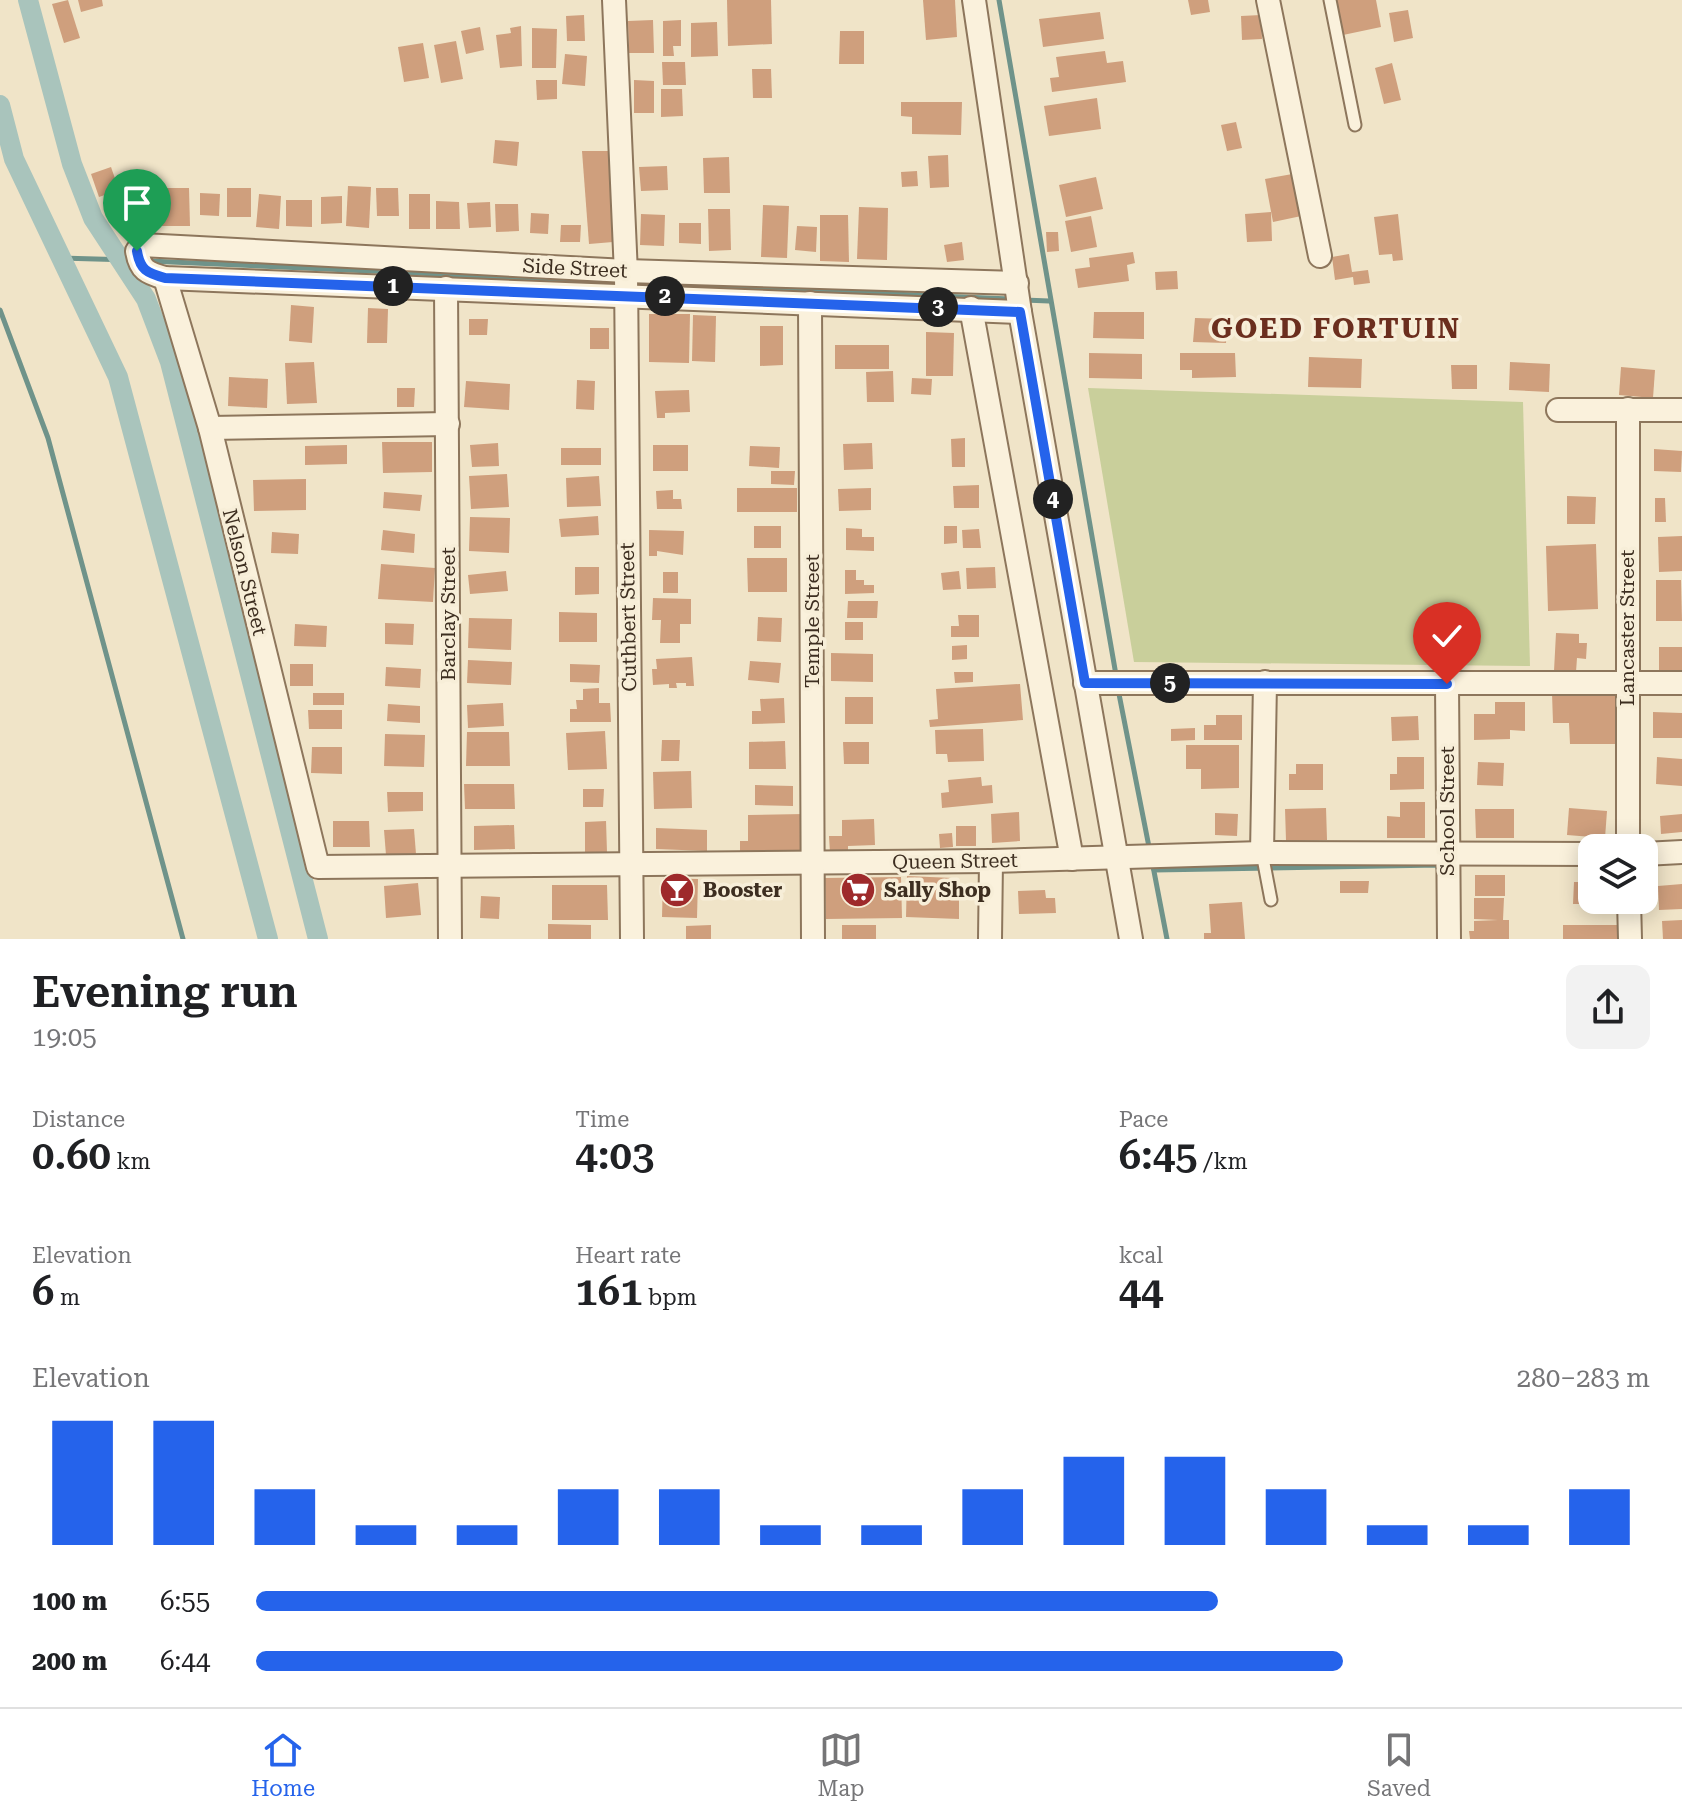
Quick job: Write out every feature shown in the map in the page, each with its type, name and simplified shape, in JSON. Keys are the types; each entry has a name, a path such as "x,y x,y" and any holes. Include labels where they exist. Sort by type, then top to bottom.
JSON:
{"street":[{"path":"614,0 626,283"},
{"path":"974,0 1020,312 1114,859 1131,939"},
{"path":"1268,0 1320,256"},
{"name":"Side Street","path":"165,278 145,273 138,256 142,245 626,283 1017,283"},
{"path":"165,278 446,288 626,283 810,303 1020,312"},
{"name":"Nelson Street","path":"165,278 210,428 318,867"},
{"name":"Cuthbert Street","path":"626,283 632,939"},
{"name":"Barclay Street","path":"446,288 450,939"},
{"name":"Temple Street","path":"810,303 813,939"},
{"path":"971,308 1072,859"},
{"name":"Lancaster Street","path":"1628,409 1628,834"},
{"path":"1558,410 1682,410"},
{"path":"210,428 448,424"},
{"path":"1263,858 1265,682"},
{"path":"1085,683 1682,683"},
{"name":"School Street","path":"1447,684 1449,939"},
{"name":"Queen Street","path":"318,867 1263,858 1447,852 1578,854"},
{"path":"1658,853 1682,852"},
{"path":"990,939 991,861"},
{"path":"1629,914 1630,939"}],"lane":[{"path":"1330,0 1355,125"},
{"path":"1263,858 1271,900"}],"green space":[{"path":"1088,388 1523,402 1530,666 1134,662"}],"building":[{"path":"68,0 80,38 64,43 52,4"},
{"path":"78,0 102,0 103,6 81,12"},
{"path":"727,0 771,0 772,44 728,46"},
{"path":"923,0 955,0 957,37 926,40"},
{"path":"1188,0 1208,0 1210,12 1191,15"},
{"path":"1336,0 1376,0 1381,27 1343,35"},
{"path":"1408,10 1413,38 1394,42 1389,13"},
{"path":"1100,12 1104,39 1043,47 1039,19"},
{"path":"584,15 585,41 567,41 566,16"},
{"path":"1261,15 1262,39 1242,40 1241,16"},
{"path":"653,20 654,53 629,53 628,21"},
{"path":"681,20 681,46 673,46 674,56 663,56 663,21"},
{"path":"717,22 718,56 691,57 691,23"},
{"path":"521,26 522,66 500,68 496,35 511,33 510,28"},
{"path":"480,27 484,50 466,54 461,31"},
{"path":"532,28 557,29 556,68 532,68"},
{"path":"840,31 864,31 864,64 839,64"},
{"path":"456,41 463,79 441,83 434,45"},
{"path":"423,43 429,78 404,82 398,47"},
{"path":"1105,51 1107,63 1123,61 1126,82 1052,92 1050,78 1059,77 1056,57"},
{"path":"565,54 587,56 585,86 562,84"},
{"path":"662,62 685,62 686,85 663,85"},
{"path":"1392,63 1401,100 1384,104 1375,68"},
{"path":"752,69 771,69 772,98 753,98"},
{"path":"536,80 557,80 557,99 537,100"},
{"path":"634,80 654,81 654,113 634,113"},
{"path":"661,89 682,89 683,116 661,117"},
{"path":"1097,98 1101,129 1049,136 1044,106"},
{"path":"901,102 962,102 961,135 912,134 912,117 901,116"},
{"path":"1236,122 1242,148 1227,151 1221,125"},
{"path":"495,140 519,142 517,166 493,163"},
{"path":"582,151 609,151 613,242 589,244"},
{"path":"948,155 949,187 930,188 928,156"},
{"path":"729,157 730,193 704,193 703,158"},
{"path":"667,166 668,190 641,191 639,167"},
{"path":"111,167 119,190 99,197 91,174"},
{"path":"917,171 918,186 902,187 901,172"},
{"path":"1298,173 1306,215 1273,222 1265,179"},
{"path":"1096,177 1103,209 1066,217 1059,185"},
{"path":"348,186 371,187 369,228 346,226"},
{"path":"161,188 189,188 190,226 162,226"},
{"path":"227,188 251,188 251,217 227,217"},
{"path":"376,188 398,188 399,216 377,216"},
{"path":"133,192 152,192 152,210 133,210"},
{"path":"200,193 220,194 219,216 200,215"},
{"path":"259,194 281,196 279,229 256,227"},
{"path":"409,194 430,194 430,229 409,229"},
{"path":"342,196 342,223 321,224 321,197"},
{"path":"286,200 312,200 312,227 286,226"},
{"path":"436,201 459,202 460,229 436,229"},
{"path":"490,202 491,227 469,228 467,203"},
{"path":"495,204 518,204 519,231 496,232"},
{"path":"763,205 789,206 787,258 761,257"},
{"path":"859,207 888,208 887,260 857,259"},
{"path":"708,209 730,209 731,250 709,251"},
{"path":"1271,212 1272,241 1247,242 1245,214"},
{"path":"531,213 549,214 548,234 530,233"},
{"path":"641,214 665,215 664,246 640,245"},
{"path":"1398,214 1403,260 1393,261 1392,254 1379,255 1374,217"},
{"path":"820,215 848,215 849,262 820,261"},
{"path":"1091,216 1097,247 1071,252 1065,221"},
{"path":"679,223 701,223 701,244 679,243"},
{"path":"561,225 581,225 580,242 560,242"},
{"path":"797,226 817,227 816,252 795,250"},
{"path":"1046,232 1058,232 1059,251 1047,252"},
{"path":"962,242 964,260 947,262 944,245"},
{"path":"1133,252 1135,263 1127,265 1129,281 1078,288 1075,269 1090,267 1089,258"},
{"path":"1349,254 1352,272 1368,270 1370,283 1354,285 1353,277 1335,280 1332,257"},
{"path":"1177,271 1178,289 1156,290 1155,272"},
{"path":"291,305 314,307 312,343 289,341"},
{"path":"368,308 388,309 387,343 367,343"},
{"path":"1094,312 1144,312 1144,339 1093,338"},
{"path":"649,314 690,314 689,363 649,362"},
{"path":"693,315 716,316 715,362 692,361"},
{"path":"1195,318 1227,319 1226,343 1193,342"},
{"path":"469,319 488,319 487,335 469,335"},
{"path":"760,326 783,326 783,365 760,366"},
{"path":"590,328 609,328 609,349 590,349"},
{"path":"926,332 954,333 953,376 926,376"},
{"path":"835,345 889,345 889,369 835,369"},
{"path":"1089,353 1142,354 1142,379 1089,378"},
{"path":"1180,353 1235,353 1236,377 1192,378 1192,370 1180,370"},
{"path":"1309,357 1362,359 1361,388 1308,387"},
{"path":"314,362 317,403 287,404 285,363"},
{"path":"1510,362 1550,364 1549,392 1509,390"},
{"path":"1451,365 1477,365 1477,389 1452,389"},
{"path":"1621,367 1655,370 1653,398 1619,395"},
{"path":"893,371 894,402 867,402 866,372"},
{"path":"229,377 268,379 267,408 228,406"},
{"path":"912,378 932,379 931,395 911,394"},
{"path":"577,380 595,381 594,410 576,409"},
{"path":"466,381 510,384 509,410 464,407"},
{"path":"397,388 415,388 414,407 397,407"},
{"path":"689,390 690,412 665,413 665,418 657,418 655,391"},
{"path":"965,438 965,467 952,467 951,439"},
{"path":"382,442 432,442 432,472 383,473"},
{"path":"498,443 499,466 472,467 470,445"},
{"path":"872,443 873,469 844,470 843,444"},
{"path":"347,445 347,464 305,465 305,446"},
{"path":"653,445 688,445 688,471 653,471"},
{"path":"750,446 780,447 779,468 749,466"},
{"path":"561,448 601,448 601,465 561,465"},
{"path":"1654,449 1682,451 1681,472 1654,471"},
{"path":"771,471 795,471 794,485 771,484"},
{"path":"507,474 509,507 471,509 469,476"},
{"path":"599,476 601,506 567,507 566,478"},
{"path":"306,479 306,510 254,511 253,480"},
{"path":"979,485 979,508 954,508 953,486"},
{"path":"737,488 797,488 797,512 737,512"},
{"path":"871,488 871,510 839,511 838,489"},
{"path":"673,490 673,499 681,499 682,509 657,509 656,491"},
{"path":"384,492 422,495 420,511 383,508"},
{"path":"1567,496 1596,497 1595,524 1567,524"},
{"path":"1655,498 1665,498 1666,522 1655,522"},
{"path":"598,516 599,535 561,537 559,519"},
{"path":"470,517 510,518 509,553 469,551"},
{"path":"754,526 781,526 781,548 754,548"},
{"path":"944,526 957,526 957,543 944,544"},
{"path":"846,528 862,529 862,537 874,537 874,551 846,550"},
{"path":"979,529 981,548 963,548 962,530"},
{"path":"383,530 415,534 414,553 381,550"},
{"path":"649,530 684,531 683,555 657,551 657,556 649,556"},
{"path":"272,532 299,534 298,554 271,553"},
{"path":"1682,536 1682,571 1659,572 1658,537"},
{"path":"1596,544 1598,609 1548,611 1546,546"},
{"path":"747,558 787,558 787,592 748,592"},
{"path":"381,564 435,568 433,602 378,599"},
{"path":"575,567 599,567 599,594 575,595"},
{"path":"995,567 996,588 967,589 966,568"},
{"path":"845,570 856,570 856,580 864,580 864,585 874,585 874,593 845,594"},
{"path":"506,571 508,591 470,594 468,575"},
{"path":"959,571 961,589 943,590 941,573"},
{"path":"663,572 678,572 678,593 663,593"},
{"path":"1656,580 1681,580 1682,621 1656,621"},
{"path":"653,598 691,599 691,624 680,624 680,643 660,643 661,620 652,620"},
{"path":"848,601 878,601 877,618 847,618"},
{"path":"559,612 597,613 597,642 559,642"},
{"path":"958,615 979,615 979,637 951,637 951,626 959,626"},
{"path":"758,617 782,618 781,642 757,641"},
{"path":"469,618 512,619 511,650 468,648"},
{"path":"845,622 863,622 863,640 845,640"},
{"path":"385,623 414,624 413,645 385,644"},
{"path":"295,624 327,626 326,647 294,646"},
{"path":"1556,633 1579,634 1579,643 1587,643 1586,659 1577,658 1576,672 1554,671"},
{"path":"967,645 967,659 952,660 952,646"},
{"path":"1659,647 1682,647 1682,671 1659,671"},
{"path":"831,653 873,654 873,682 831,681"},
{"path":"692,657 694,686 686,686 686,683 676,683 677,688 669,688 669,684 653,685 652,669 657,669 656,659"},
{"path":"468,660 512,662 511,685 467,683"},
{"path":"750,661 781,663 779,683 748,680"},
{"path":"290,664 313,664 313,686 290,686"},
{"path":"570,664 600,665 599,683 570,682"},
{"path":"386,667 421,669 420,688 385,686"},
{"path":"954,672 973,672 973,682 955,683"},
{"path":"1020,684 1023,720 930,727 929,720 938,719 936,689"},
{"path":"599,688 599,703 610,703 611,722 570,722 570,709 577,709 576,700 583,700 583,689"},
{"path":"1617,692 1618,744 1570,744 1569,723 1553,723 1552,693"},
{"path":"313,693 344,693 344,705 313,705"},
{"path":"845,697 873,697 873,724 845,724"},
{"path":"784,698 785,723 752,724 752,711 761,711 760,699"},
{"path":"1495,702 1525,702 1525,731 1510,730 1510,739 1474,740 1474,714 1495,714"},
{"path":"503,703 504,726 468,728 467,705"},
{"path":"388,704 420,706 420,723 387,721"},
{"path":"308,710 342,710 342,729 309,729"},
{"path":"1653,712 1682,713 1682,738 1653,738"},
{"path":"1216,715 1242,715 1242,740 1204,740 1204,725 1216,725"},
{"path":"1418,716 1419,740 1392,741 1391,717"},
{"path":"1195,728 1195,740 1171,741 1171,729"},
{"path":"983,729 984,761 948,762 947,754 936,754 935,730"},
{"path":"605,731 607,769 568,770 566,733"},
{"path":"467,732 509,732 510,766 466,766"},
{"path":"385,734 425,735 424,767 384,766"},
{"path":"662,740 680,740 679,761 661,761"},
{"path":"785,741 786,769 749,769 749,742"},
{"path":"843,742 869,742 869,764 844,764"},
{"path":"1186,745 1239,745 1239,788 1201,789 1201,769 1186,769"},
{"path":"312,747 342,747 342,774 311,773"},
{"path":"1397,757 1424,757 1424,789 1390,790 1390,774 1397,774"},
{"path":"1657,757 1682,759 1682,786 1656,784"},
{"path":"1478,762 1504,763 1503,786 1477,785"},
{"path":"1296,764 1323,764 1323,790 1289,790 1289,774 1296,774"},
{"path":"691,771 692,808 654,809 653,772"},
{"path":"981,777 982,786 992,785 993,803 942,808 941,793 949,792 948,780"},
{"path":"464,784 514,784 515,809 465,809"},
{"path":"755,785 793,786 793,806 755,805"},
{"path":"583,789 604,789 603,807 583,807"},
{"path":"387,792 423,792 423,811 388,812"},
{"path":"1400,802 1425,802 1425,838 1387,838 1387,816 1400,817"},
{"path":"1326,808 1327,840 1286,841 1285,809"},
{"path":"1569,808 1607,811 1605,834 1567,835"},
{"path":"1475,809 1514,809 1514,838 1476,838"},
{"path":"1019,812 1020,841 992,843 991,814"},
{"path":"1215,813 1238,814 1237,836 1215,835"},
{"path":"804,814 804,855 740,855 740,841 748,841 748,815"},
{"path":"1682,814 1682,832 1661,834 1660,816"},
{"path":"874,819 875,845 848,846 848,852 830,853 829,836 842,836 842,820"},
{"path":"333,821 369,821 370,847 333,847"},
{"path":"606,821 607,852 585,852 585,822"},
{"path":"514,825 515,849 474,850 474,826"},
{"path":"956,826 976,826 976,846 956,846"},
{"path":"656,828 707,830 707,851 656,849"},
{"path":"414,829 416,854 386,855 384,830"},
{"path":"952,833 953,847 940,848 939,834"},
{"path":"1475,875 1505,875 1505,896 1475,896"},
{"path":"907,876 953,878 952,892 959,892 959,919 906,917"},
{"path":"901,877 902,918 826,919 825,878"},
{"path":"663,878 698,879 697,918 662,917"},
{"path":"1340,881 1369,881 1368,893 1340,893"},
{"path":"1574,882 1578,882 1578,904 1573,904"},
{"path":"418,883 421,915 386,918 384,886"},
{"path":"1682,884 1682,909 1659,910 1658,886"},
{"path":"552,885 607,885 608,920 552,920"},
{"path":"1045,890 1046,898 1055,898 1056,913 1019,914 1018,891"},
{"path":"481,896 500,897 499,919 480,918"},
{"path":"1474,898 1504,898 1503,920 1509,920 1509,939 1470,939 1469,931 1474,931 1474,921 1498,920 1474,919"},
{"path":"1242,902 1245,939 1204,939 1204,933 1211,933 1209,904"},
{"path":"1682,920 1682,939 1663,939 1662,921"},
{"path":"548,924 591,925 591,939 548,939"},
{"path":"711,925 711,939 686,939 686,926"},
{"path":"842,925 876,925 876,939 842,939"},
{"path":"1563,925 1617,925 1617,939 1563,939"}],"waterway":[{"path":"28,0 72,164 93,218 146,299 170,362 318,939"},
{"path":"999,0 1116,675"},
{"path":"0,105 14,159 118,377 268,939"},
{"path":"60,258 131,260"},
{"path":"149,261 619,282"},
{"path":"633,283 1010,299"},
{"path":"1024,300 1049,301"},
{"path":"0,310 48,438 183,939"},
{"path":"1118,689 1150,852"},
{"path":"1152,861 1167,939"},
{"path":"1154,870 1438,865 1438,868"}],"place":[{"name":"Booster","path":"677,890"},
{"name":"Sally Shop","path":"858,890"}],"district":[{"name":"GOED FORTUIN","path":"1336,328"}],"route":[{"path":"137,251 138,262 145,273 165,278 1020,312 1085,683 1447,684"}]}
